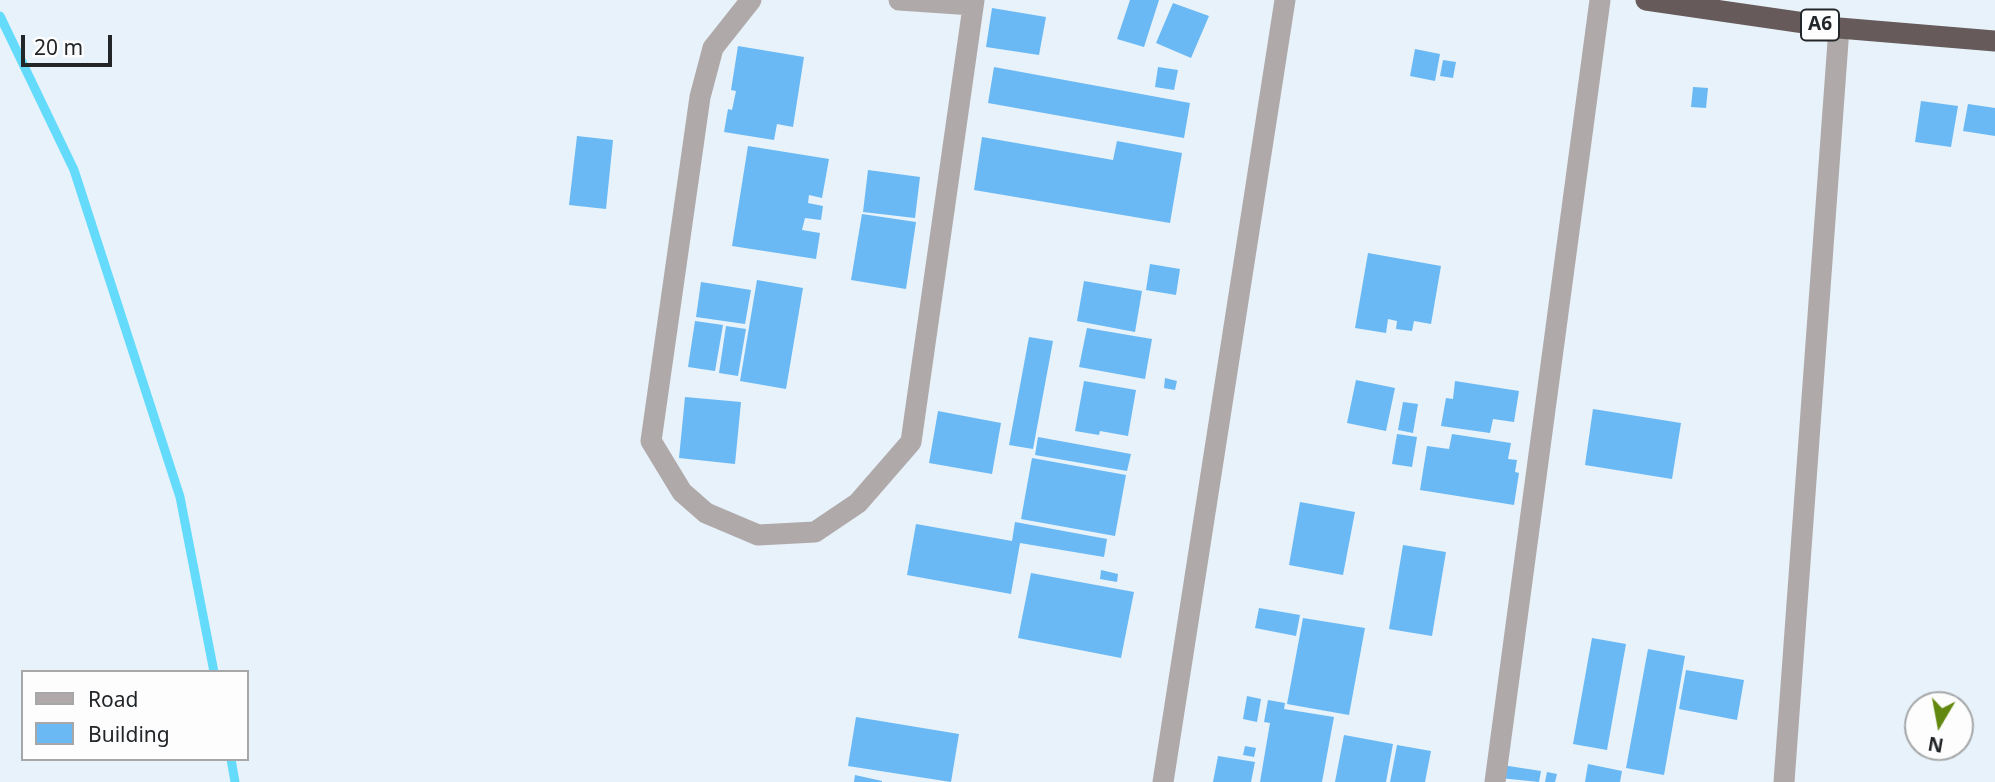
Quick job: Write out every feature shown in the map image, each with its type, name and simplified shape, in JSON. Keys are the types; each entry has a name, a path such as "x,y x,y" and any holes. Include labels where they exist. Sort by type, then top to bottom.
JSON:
{"highway":[{"name":"A6","path":"1646,0 1839,28 1995,41"}],"street":[{"path":"751,0 713,48 700,97 651,441 682,492 706,513 758,535 815,532 858,503 911,442 973,2 899,0"},
{"path":"1163,782 1285,0"},
{"path":"1495,782 1600,0"},
{"path":"1784,782 1839,28"}],"building":[{"path":"1130,0 1159,0 1144,47 1117,39"},
{"path":"1173,3 1209,16 1191,58 1156,43"},
{"path":"992,8 1046,17 1039,55 986,47"},
{"path":"738,46 804,57 793,127 777,124 774,140 724,132 728,109 732,110 736,91 731,90"},
{"path":"1415,49 1440,54 1435,81 1410,76"},
{"path":"1443,60 1456,62 1453,78 1440,76"},
{"path":"994,67 1190,103 1184,138 988,103"},
{"path":"1158,67 1178,70 1174,90 1155,87"},
{"path":"1693,87 1708,88 1706,108 1691,107"},
{"path":"1921,101 1958,106 1951,147 1915,142"},
{"path":"1968,104 1995,108 1995,136 1963,131"},
{"path":"577,136 613,140 606,209 569,205"},
{"path":"982,137 1113,160 1117,141 1182,153 1170,223 974,190"},
{"path":"748,146 829,159 822,198 809,195 808,203 823,206 821,220 805,218 802,230 820,233 816,259 732,246"},
{"path":"868,170 920,177 915,218 863,212"},
{"path":"862,214 916,222 906,289 851,280"},
{"path":"1368,253 1441,266 1431,324 1414,321 1412,331 1396,329 1397,321 1388,319 1386,333 1355,328"},
{"path":"1150,264 1180,269 1176,295 1146,290"},
{"path":"757,280 803,288 786,389 740,381"},
{"path":"1084,281 1142,291 1135,332 1077,321"},
{"path":"701,282 751,290 745,324 696,317"},
{"path":"695,321 723,325 715,371 688,367"},
{"path":"726,326 746,329 738,376 719,373"},
{"path":"1087,328 1152,339 1145,379 1079,367"},
{"path":"1029,337 1053,341 1033,449 1009,445"},
{"path":"1165,378 1177,381 1175,390 1164,388"},
{"path":"1356,380 1395,388 1386,431 1347,423"},
{"path":"1084,381 1136,390 1128,436 1100,431 1099,435 1075,431"},
{"path":"1455,381 1519,391 1514,422 1493,419 1490,433 1441,426 1446,398 1453,399"},
{"path":"685,397 741,402 735,464 679,458"},
{"path":"1403,402 1418,404 1413,433 1398,430"},
{"path":"1593,409 1681,423 1672,479 1585,465"},
{"path":"938,411 1001,423 992,474 929,463"},
{"path":"1397,434 1417,437 1412,467 1392,464"},
{"path":"1452,434 1511,443 1508,459 1517,460 1515,472 1519,473 1514,505 1420,490 1427,446 1449,449"},
{"path":"1038,437 1131,454 1127,471 1035,455"},
{"path":"1032,458 1126,475 1115,536 1021,519"},
{"path":"1300,502 1355,512 1343,575 1289,565"},
{"path":"1015,522 1107,539 1104,557 1020,543 1011,594 907,575 916,524 1012,541"},
{"path":"1403,545 1446,552 1432,636 1389,629"},
{"path":"1101,570 1118,574 1117,582 1100,579"},
{"path":"1031,573 1134,592 1121,658 1018,638"},
{"path":"1259,608 1300,615 1296,636 1255,628"},
{"path":"1303,618 1365,628 1349,715 1287,704"},
{"path":"1592,638 1626,644 1607,750 1573,744"},
{"path":"1648,649 1685,656 1664,775 1626,768"},
{"path":"1686,670 1744,680 1737,720 1679,709"},
{"path":"1247,696 1261,699 1257,722 1243,719"},
{"path":"1268,700 1285,703 1284,709 1334,717 1322,782 1260,782 1270,723 1264,722"},
{"path":"856,717 959,734 951,782 848,766"},
{"path":"1344,735 1393,744 1386,782 1335,782"},
{"path":"1397,745 1431,751 1425,782 1390,782"},
{"path":"1245,746 1256,748 1254,757 1243,755"},
{"path":"1218,756 1255,762 1251,782 1213,782"},
{"path":"1588,764 1622,771 1620,782 1585,782"},
{"path":"1502,765 1541,771 1539,782 1500,778"},
{"path":"1547,772 1557,774 1555,782 1545,782"},
{"path":"855,775 882,781 882,782 854,782"}],"waterway":[{"path":"0,16 74,170 180,497 214,670"},
{"path":"231,761 235,782"}]}
